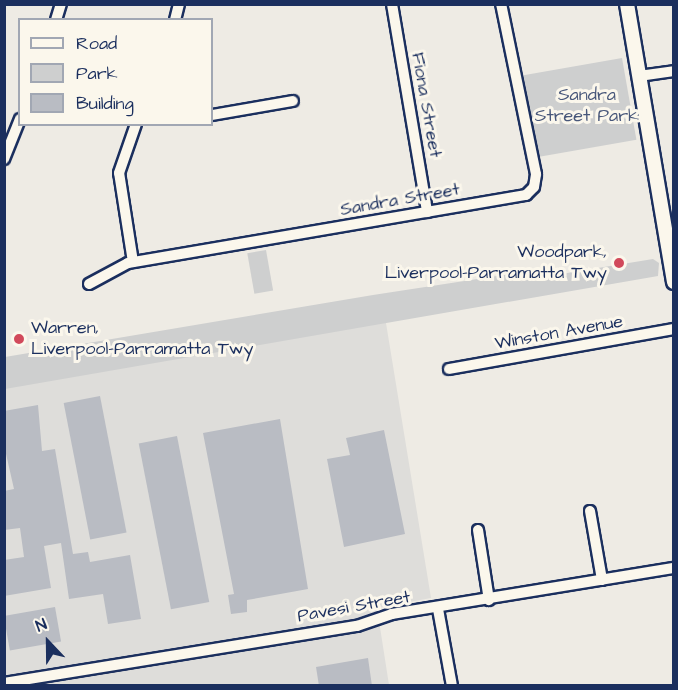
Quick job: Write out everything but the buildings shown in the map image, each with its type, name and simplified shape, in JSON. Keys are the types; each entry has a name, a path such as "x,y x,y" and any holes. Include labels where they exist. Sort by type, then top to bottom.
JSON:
{"main road":[{"path":"627,4 674,282"}],"street":[{"name":"Fiona Street","path":"392,4 427,212"},
{"name":"Sandra Street","path":"89,284 133,262 526,195 534,187 534,165 501,4"},
{"path":"639,76 674,71"},
{"path":"213,115 293,101"},
{"path":"4,159 18,124"},
{"path":"133,262 119,173 135,126"},
{"name":"Winston Avenue","path":"450,369 674,329"},
{"path":"590,511 602,580"},
{"path":"478,530 489,600"},
{"name":"Pavesi Street","path":"4,683 357,627 385,615 438,609 674,568"},
{"path":"438,609 452,686"}],"shaded area":[{"path":"385,317 431,598 377,608 389,685 5,686 5,382"}],"green space":[{"name":"Sandra Street Park","path":"622,58 636,140 538,157 524,75"},
{"path":"266,250 273,290 254,294 247,253"},
{"path":"653,259 659,263 658,276 5,389 5,357 516,273 517,279 537,278"}],"place":[{"name":"Woodpark, Liverpool-Parramatta Twy","path":"619,263"},
{"name":"Warren, Liverpool-Parramatta Twy","path":"19,339"}]}
